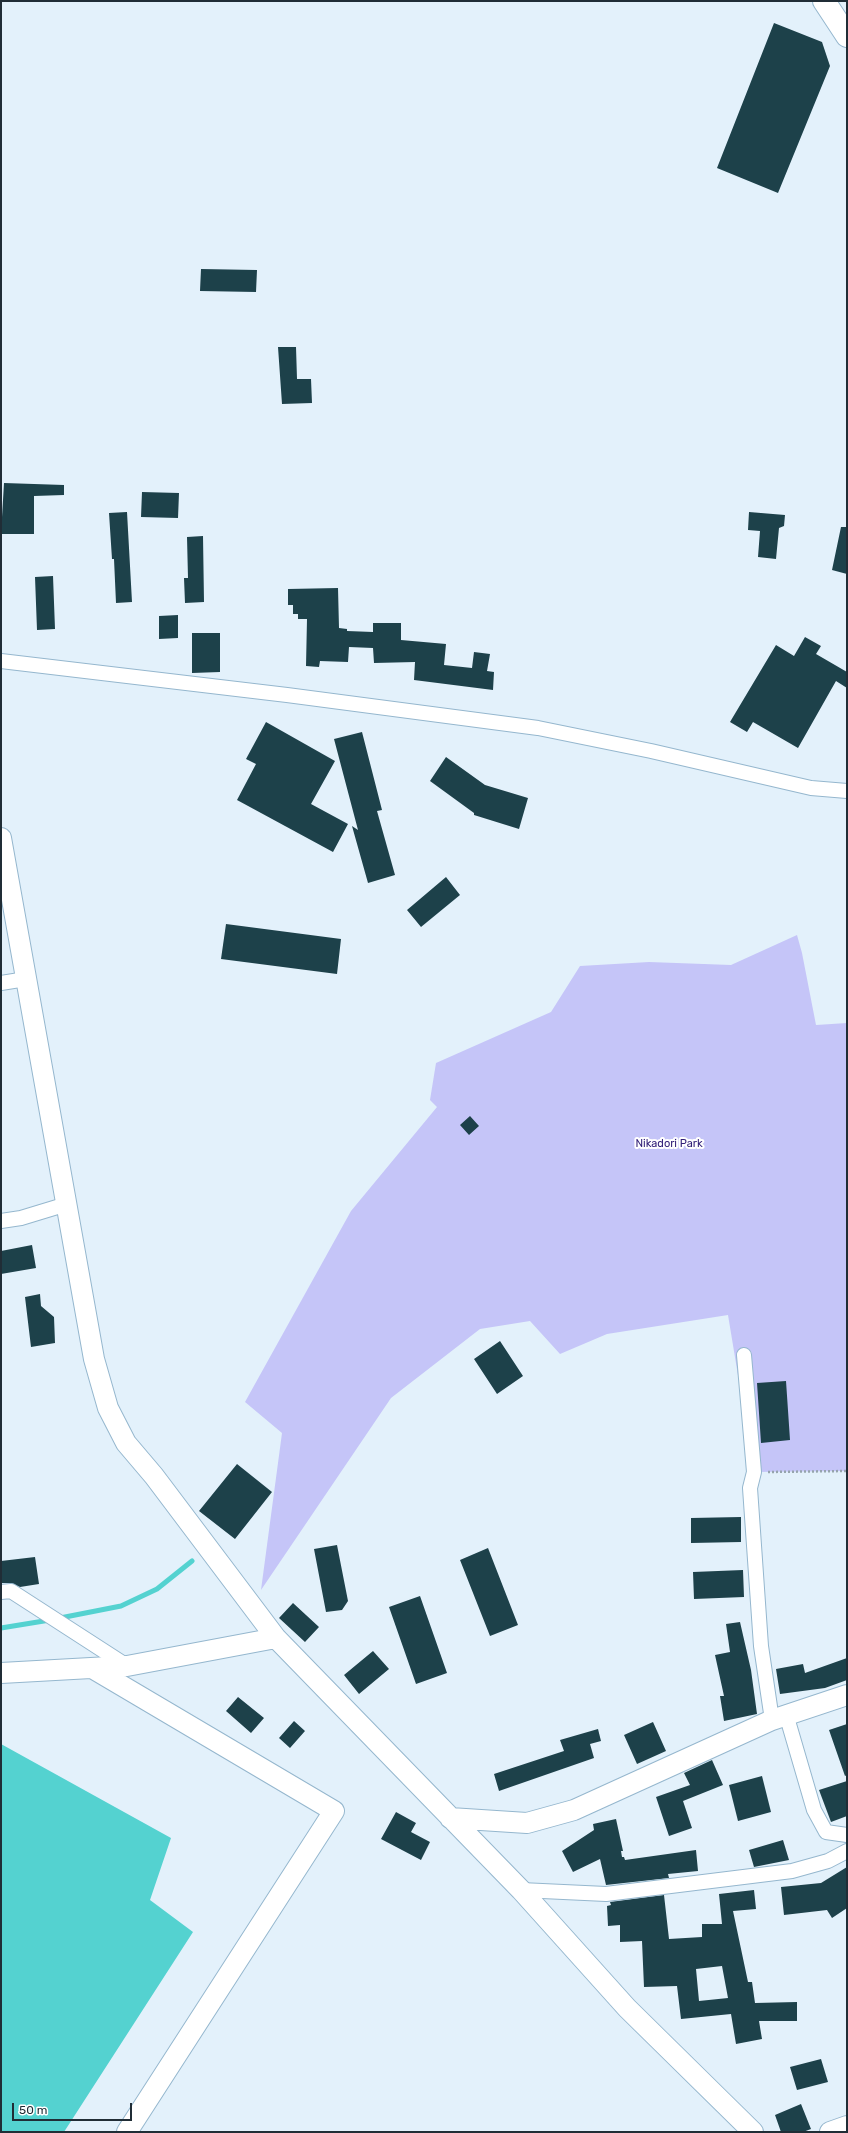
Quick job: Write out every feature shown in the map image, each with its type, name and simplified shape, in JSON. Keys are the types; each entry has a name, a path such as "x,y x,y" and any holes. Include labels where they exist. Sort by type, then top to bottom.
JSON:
{"main road":[{"path":"824,1 847,36"}],"street":[{"path":"1,661 287,695 538,728 651,751 811,788 847,791"},
{"path":"1,838 94,1359 108,1408 126,1443 154,1476 276,1638 521,1890 627,2008 753,2132"},
{"path":"1,984 26,979"},
{"path":"1,1221 21,1218 67,1204"},
{"path":"744,1355 754,1472 750,1488 761,1646 779,1717 814,1810 826,1832 847,1835"},
{"path":"1,1592 11,1591 127,1666"},
{"path":"1,1673 127,1666 276,1638"},
{"path":"92,1668 334,1811 127,2132"},
{"path":"450,1818 526,1823 574,1810 779,1717 847,1694"},
{"path":"521,1890 606,1894 792,1871 828,1861 847,1851"},
{"path":"830,2132 847,2126"}],"path":[{"path":"754,1472 847,1471"}],"green space":[{"name":"Nikadori Park","path":"797,935 816,1025 847,1023 847,1471 754,1472 728,1315 607,1334 560,1354 530,1321 480,1329 391,1398 261,1590 282,1433 245,1402 351,1211 437,1107 430,1100 436,1063 551,1012 580,966 649,962 731,965"}],"shaded area":[{"path":"1,1744 171,1838 150,1900 193,1932 64,2132 1,2132"}],"building":[{"path":"774,23 822,42 830,66 778,193 717,168"},
{"path":"201,269 257,270 256,292 200,291"},
{"path":"278,347 296,347 297,379 311,379 312,403 282,404"},
{"path":"4,483 64,485 64,495 34,496 34,534 1,534"},
{"path":"142,492 179,493 178,518 141,517"},
{"path":"127,512 132,602 116,603 114,559 112,559 109,513"},
{"path":"749,512 785,515 784,526 779,528 776,559 758,557 760,531 748,530"},
{"path":"841,527 847,527 847,574 832,570"},
{"path":"203,536 204,602 185,603 184,578 188,578 187,537"},
{"path":"53,576 55,629 37,630 35,577"},
{"path":"338,588 339,628 347,629 347,631 373,632 373,623 401,623 401,640 446,644 444,665 472,668 474,652 490,654 487,671 494,672 493,690 414,680 415,662 374,663 373,648 349,647 348,662 320,661 319,667 306,666 307,619 298,619 298,614 293,614 293,605 288,605 288,589"},
{"path":"178,615 178,638 159,639 159,616"},
{"path":"192,633 220,633 220,672 192,673"},
{"path":"805,637 821,646 816,654 847,672 847,688 836,681 798,748 753,722 747,732 730,722 776,645 794,656"},
{"path":"266,722 335,761 311,804 348,824 333,852 237,800 256,764 246,759"},
{"path":"362,732 382,810 377,811 395,875 368,883 352,826 358,830 334,739"},
{"path":"446,757 485,785 528,798 519,829 474,815 474,813 430,781"},
{"path":"446,877 460,895 421,927 407,910"},
{"path":"226,924 341,939 337,974 221,959"},
{"path":"470,1116 479,1126 469,1135 460,1125"},
{"path":"32,1245 36,1268 1,1274 1,1251"},
{"path":"40,1294 41,1306 54,1317 55,1343 31,1347 25,1297"},
{"path":"500,1341 523,1376 497,1394 474,1359"},
{"path":"786,1381 790,1440 761,1443 757,1383"},
{"path":"237,1464 272,1492 235,1539 199,1511"},
{"path":"741,1517 741,1542 691,1543 691,1518"},
{"path":"337,1545 348,1601 342,1610 326,1612 314,1549"},
{"path":"488,1548 518,1625 490,1636 460,1560"},
{"path":"35,1557 39,1584 20,1587 11,1583 1,1583 1,1561"},
{"path":"743,1570 744,1597 694,1599 693,1572"},
{"path":"420,1596 447,1673 416,1684 389,1607"},
{"path":"293,1603 319,1627 305,1642 279,1618"},
{"path":"740,1622 751,1670 757,1714 724,1721 720,1696 724,1696 715,1655 730,1652 726,1624"},
{"path":"373,1651 389,1669 359,1694 344,1675"},
{"path":"847,1658 847,1680 825,1688 780,1694 776,1669 803,1664 805,1673"},
{"path":"238,1697 264,1718 251,1733 226,1711"},
{"path":"294,1721 305,1731 290,1748 279,1738"},
{"path":"653,1722 666,1751 637,1764 624,1735"},
{"path":"847,1724 847,1775 845,1776 829,1730"},
{"path":"598,1729 601,1741 590,1744 594,1758 499,1791 494,1774 564,1751 560,1740"},
{"path":"712,1760 723,1785 683,1801 692,1828 669,1836 656,1797 690,1785 684,1773"},
{"path":"762,1776 771,1812 738,1821 729,1785"},
{"path":"847,1781 847,1816 831,1822 819,1790"},
{"path":"396,1812 416,1823 411,1832 430,1842 421,1860 381,1839"},
{"path":"616,1819 623,1851 621,1851 622,1857 624,1857 625,1860 696,1850 698,1871 668,1874 669,1878 606,1885 600,1859 573,1872 562,1851 594,1830 593,1824"},
{"path":"783,1840 789,1860 754,1867 749,1850"},
{"path":"847,1867 847,1908 832,1918 827,1910 784,1915 781,1887 821,1883"},
{"path":"754,1890 756,1909 733,1911 748,1982 752,1982 755,2003 797,2002 797,2021 759,2021 762,2039 736,2044 731,2014 681,2019 677,1986 644,1987 642,1941 620,1942 620,1925 608,1926 607,1906 611,1905 610,1902 664,1895 669,1939 702,1937 702,1924 722,1924 719,1894","holes":["722,1966 728,1998 699,2001 696,1969"]},
{"path":"821,2059 828,2082 797,2090 790,2067"},
{"path":"801,2104 811,2129 803,2132 781,2132 775,2115"}],"waterway":[{"path":"60,1618 121,1606 157,1589 192,1561"},
{"path":"1,1628 50,1620"}]}
